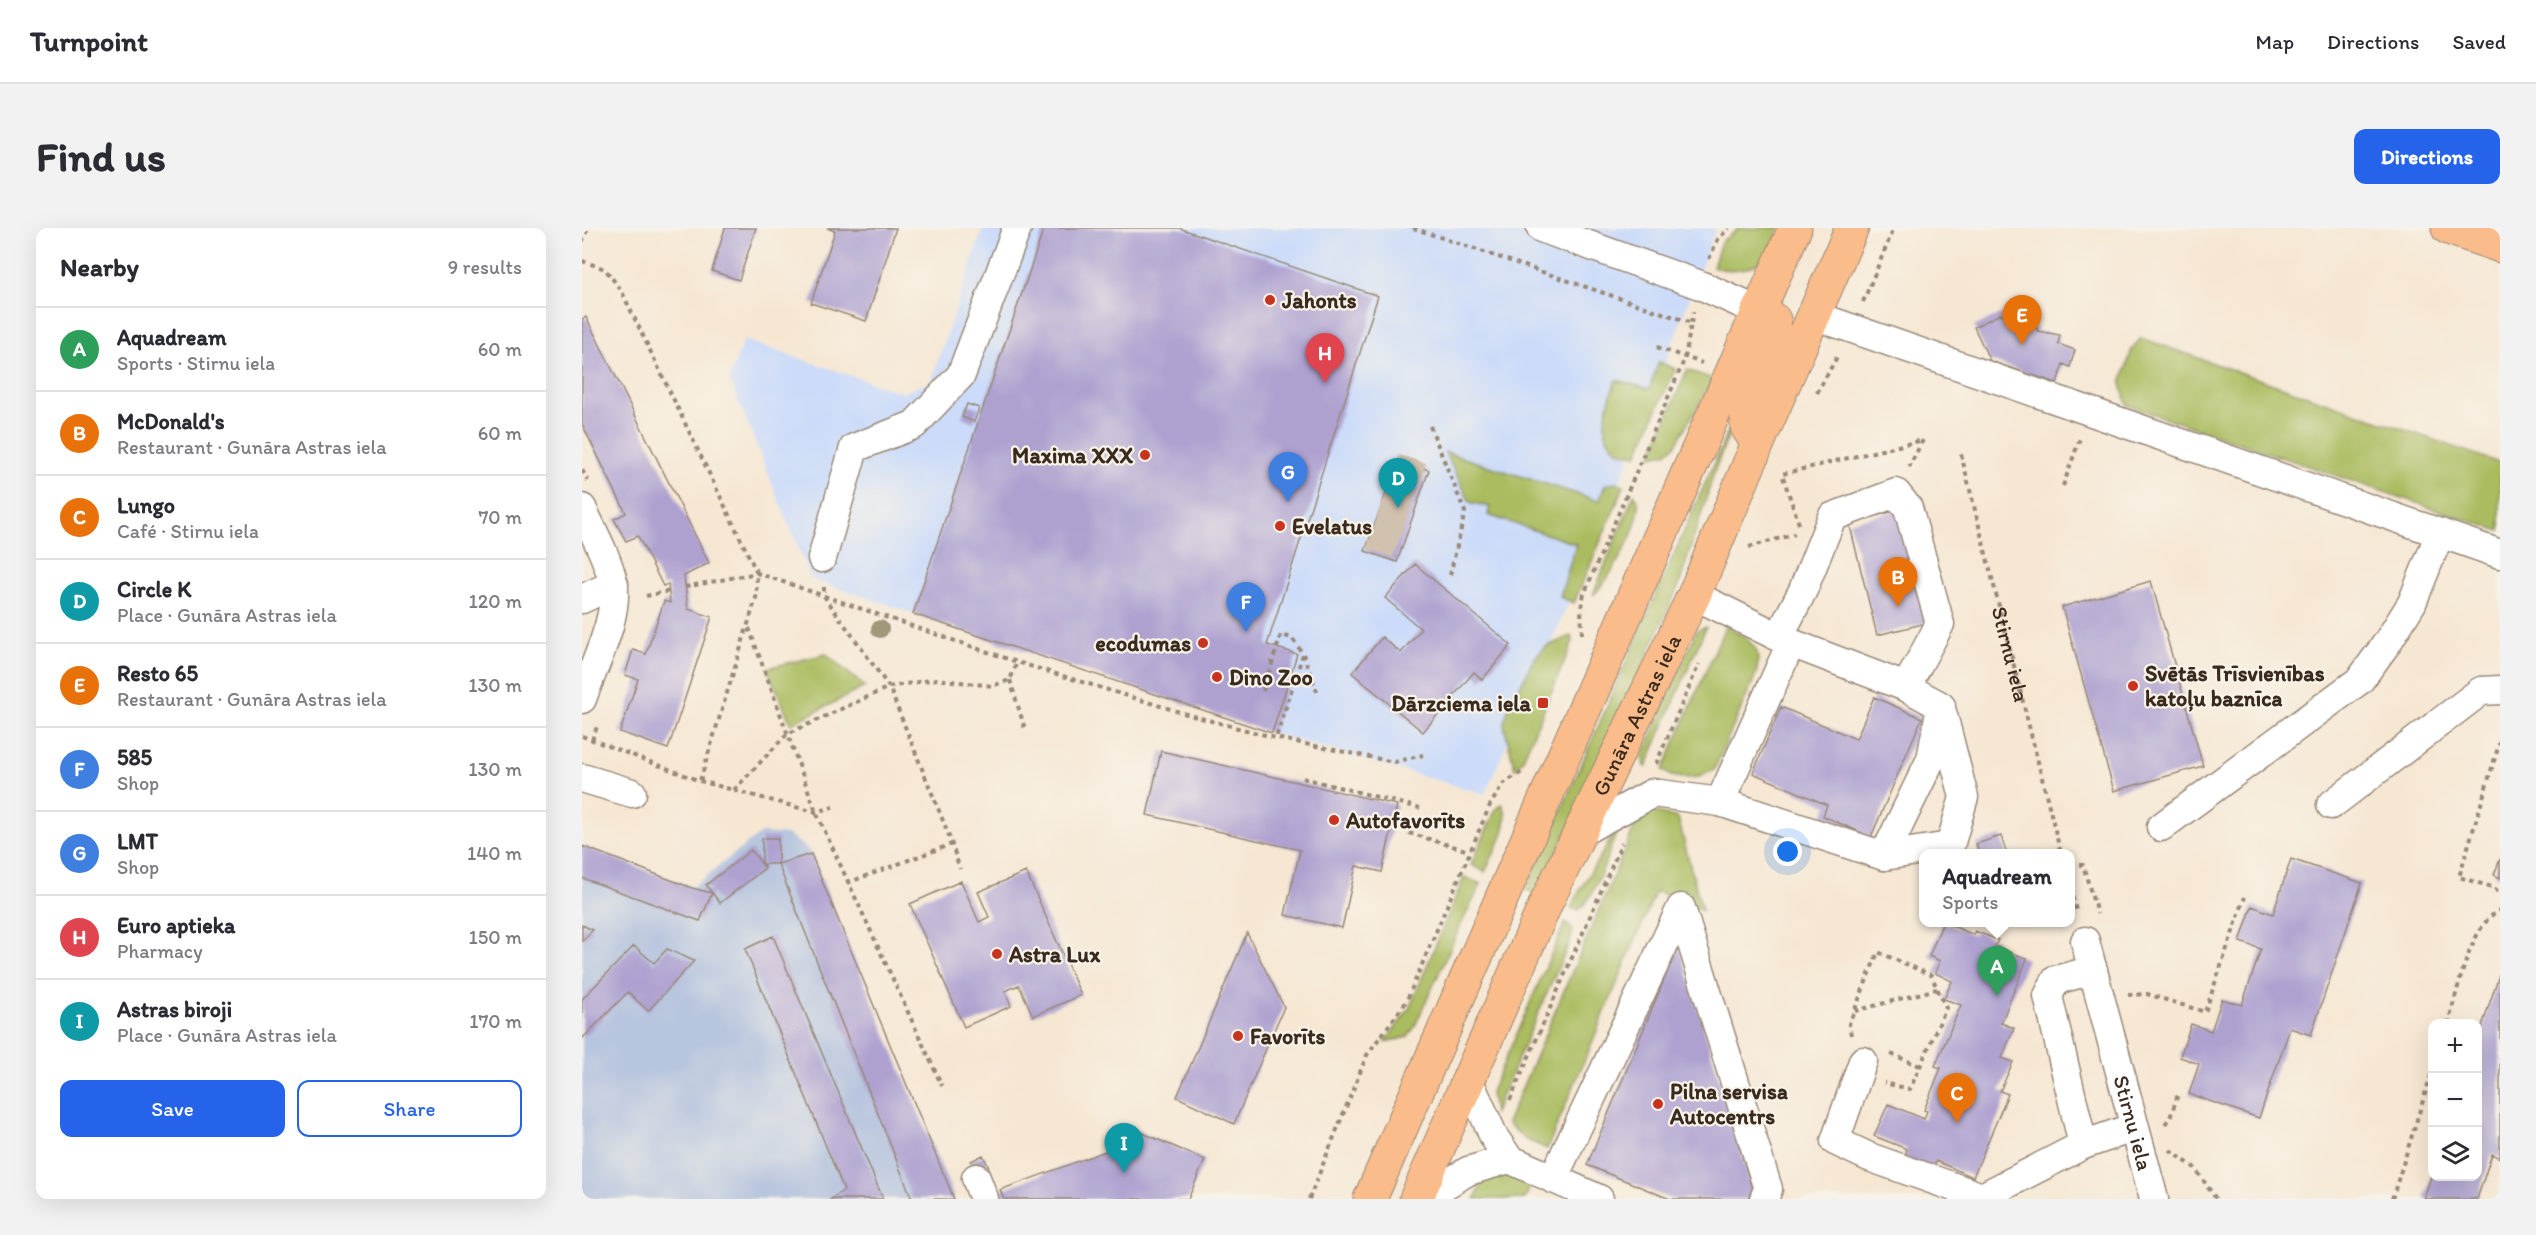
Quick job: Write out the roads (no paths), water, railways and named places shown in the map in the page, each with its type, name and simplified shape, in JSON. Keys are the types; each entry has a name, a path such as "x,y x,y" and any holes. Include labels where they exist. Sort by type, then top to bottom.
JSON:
{"main road":[{"name":"Gunāra Astras iela","path":"1370,1199 1795,228"},
{"name":"Gunāra Astras iela","path":"1416,1199 1545,903 1694,595 1852,228"},
{"path":"2448,228 2500,246"},
{"path":"1758,311 1774,320 1775,328 1747,413 1747,427 1758,443"}],"street":[{"path":"822,558 854,448 914,425 961,375 1017,228"},
{"path":"1541,228 1700,285 1758,311"},
{"path":"1813,315 2500,554"},
{"path":"1720,802 1832,518 1896,493 1908,508 1940,624 1906,687"},
{"path":"582,508 605,557 614,584 614,611 582,699"},
{"path":"2161,827 2360,680 2387,644 2412,603 2440,533"},
{"path":"582,599 614,584"},
{"path":"1694,595 1785,640 1906,687 1941,706 1964,797 1950,846 1930,849"},
{"path":"2331,805 2481,691 2500,690"},
{"path":"1884,856 1931,759 1941,706"},
{"path":"582,778 632,793"},
{"path":"1581,832 1653,793 1720,802 1884,856 1919,851"},
{"path":"1553,1179 1681,908 1768,1189 1764,1199"},
{"name":"Stirnu iela","path":"2085,941 2154,1199"},
{"path":"2083,1145 2048,996 2056,980 2092,970"},
{"path":"1864,1055 1835,1141 1869,1157 1982,1197 2083,1145 2135,1127"},
{"path":"1468,1079 1502,1148 1553,1179 1599,1199"},
{"path":"1422,1199 1502,1148"}],"tunnel":[{"path":"1395,468 1426,478"},
{"path":"1387,490 1418,501"},
{"path":"1378,514 1410,523"},
{"path":"1371,535 1402,546"}],"place":[{"name":"Jahonts","path":"1270,300"},
{"name":"Resto 65","path":"2022,345"},
{"name":"Euro aptieka","path":"1325,383"},
{"name":"Maxima XXX","path":"1145,455"},
{"name":"LMT","path":"1288,502"},
{"name":"Circle K","path":"1398,508"},
{"name":"Evelatus","path":"1280,526"},
{"name":"McDonald's","path":"1898,607"},
{"name":"585","path":"1246,632"},
{"name":"ecodumas","path":"1203,643"},
{"name":"Dino Zoo","path":"1217,677"},
{"name":"Svētās Trīsvienības katoļu baznīca","path":"2133,686"},
{"name":"Dārzciema iela","path":"1543,703"},
{"name":"Autofavorīts","path":"1334,820"},
{"name":"Astra Lux","path":"997,954"},
{"name":"Aquadream","path":"1997,996"},
{"name":"Favorīts","path":"1238,1036"},
{"name":"Pilna servisa Autocentrs","path":"1658,1104"},
{"name":"Lungo","path":"1957,1123"},
{"name":"Astras biroji","path":"1124,1173"}]}
